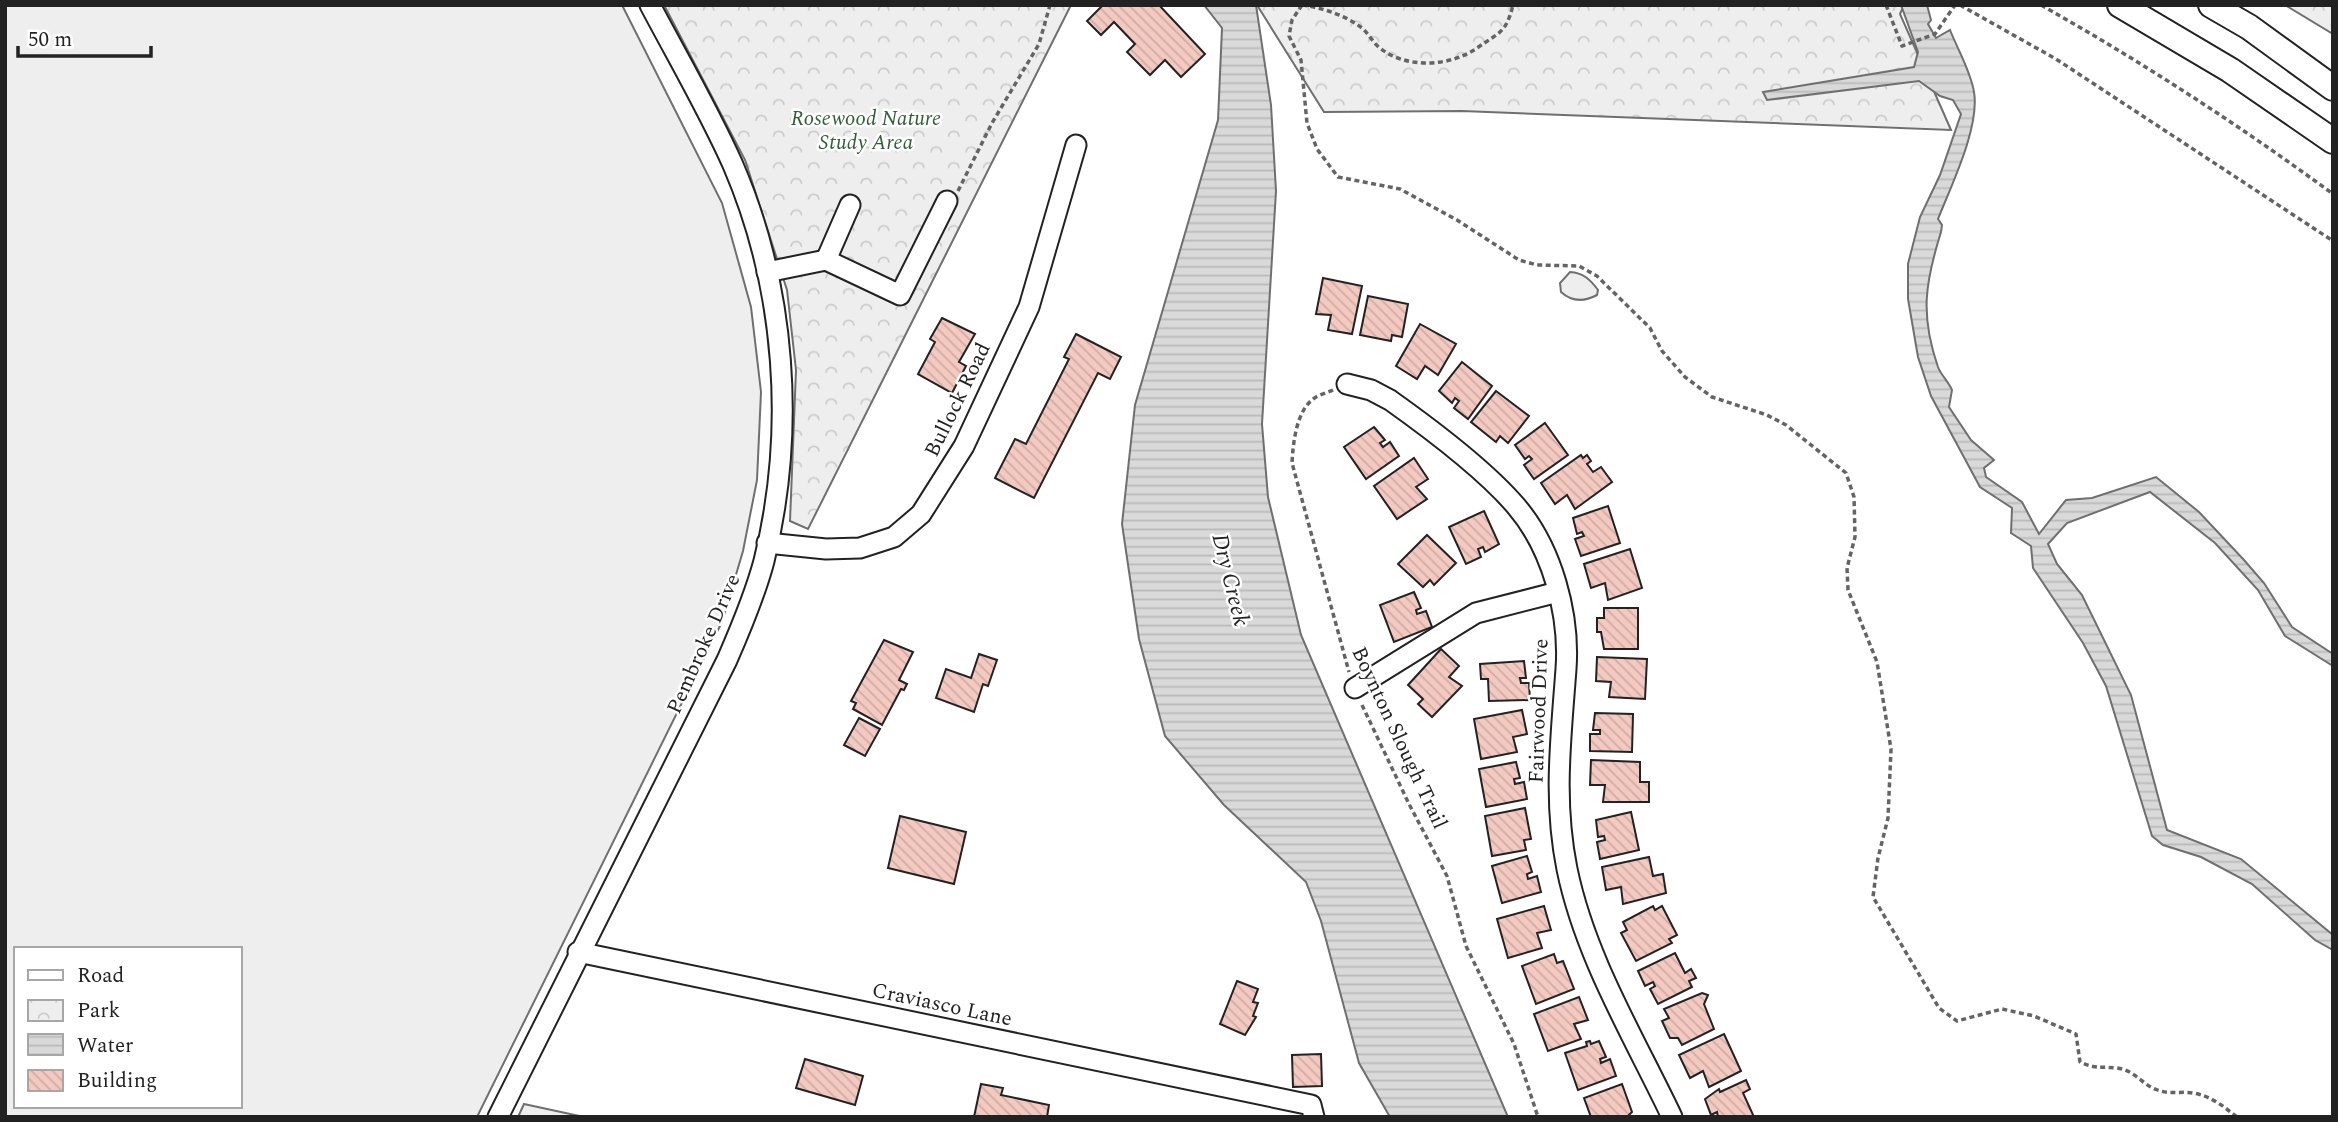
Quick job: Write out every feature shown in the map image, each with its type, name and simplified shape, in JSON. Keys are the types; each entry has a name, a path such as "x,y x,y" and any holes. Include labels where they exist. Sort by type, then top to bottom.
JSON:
{"main road":[{"path":"2120,5 2230,70 2333,141"},
{"path":"2211,5 2249,27 2333,88"}],"street":[{"name":"Pembroke Drive","path":"498,1117 578,952 727,660 756,587 775,500 782,422 778,335 767,272 750,209 733,164 650,5"},
{"name":"Bullock Road","path":"767,543 827,549 860,548 894,537 921,514 964,446 1029,307 1076,145"},
{"path":"767,272 827,260 901,295 953,196"},
{"path":"827,260 850,205"},
{"name":"Fairwood Drive","path":"1347,384 1371,390 1415,417 1516,506 1546,557 1558,592 1566,666 1557,762 1567,869 1582,923 1605,978 1672,1117"},
{"path":"1355,688 1476,612 1558,592"},
{"name":"Craviasco Lane","path":"578,952 1311,1105 1314,1117"}],"path":[{"path":"953,196 1039,44 1050,5"},
{"path":"1513,5 1507,27 1488,41 1468,54 1430,64 1404,61 1381,49 1361,28 1326,9 1302,5 1292,20 1289,36 1301,60 1307,123 1317,149 1338,177 1400,190 1457,220 1519,260 1537,265 1579,266 1597,276 1650,328 1662,351 1685,377 1712,397 1767,415 1786,425 1846,473 1854,497 1855,537 1847,568 1849,590 1877,662 1891,749 1888,818 1878,858 1873,897 1939,1008 1956,1021 2002,1009 2034,1016 2076,1034 2080,1062 2098,1070 2117,1068 2140,1076 2153,1089 2175,1094 2191,1093 2213,1099 2237,1117"},
{"path":"1886,5 1902,46 1935,34 1957,5 2056,59 2333,241"},
{"path":"2041,5 2140,62 2264,144 2333,194"},
{"name":"Boynton Slough Trail","path":"1347,384 1312,400 1296,429 1292,463 1340,648 1355,688 1409,804 1447,876 1466,946 1514,1044 1538,1117"}],"green space":[{"path":"5,5 622,5 722,203 751,307 761,392 757,480 743,551 722,622 477,1117 5,1117"},
{"name":"Rosewood Nature Study Area","path":"664,5 1071,5 808,529 790,521 796,370 787,290 745,160"},
{"path":"1257,5 1904,5 1900,14 1951,130 1462,111 1324,112"},
{"path":"2285,5 2333,5 2333,34"},
{"path":"1570,272 1589,280 1598,290 1597,295 1578,300 1561,292 1560,283"},
{"path":"524,1104 584,1117 518,1117"}],"water":[{"name":"Dry Creek","path":"1204,5 1256,5 1271,105 1276,191 1262,424 1268,497 1301,635 1508,1117 1390,1117 1359,1063 1321,921 1306,882 1224,805 1165,736 1139,639 1122,524 1135,405 1218,120 1222,28"},
{"path":"1901,5 1927,5 1931,20 1928,24 1936,38 1950,30 1974,92 1975,106 1969,139 1938,219 1942,225 1941,232 1928,283 1929,331 1939,370 1952,390 1949,407 1971,440 1994,460 1984,468 1986,477 2022,502 2039,534 2066,500 2092,498 2156,477 2199,512 2244,560 2264,583 2292,627 2333,654 2333,666 2285,636 2258,590 2215,543 2150,492 2067,523 2048,544 2057,564 2082,595 2131,695 2167,830 2241,859 2333,935 2333,950 2315,940 2252,884 2201,857 2163,845 2152,836 2106,686 2083,643 2033,568 2031,546 2011,533 2012,508 1980,487 1931,396 1918,357 1908,299 1908,264 1920,217 1940,175 1961,114 1953,100 1940,96 1919,81 1767,100 1763,92 1914,67 1918,52"}],"building":[{"path":"1103,5 1159,5 1205,54 1181,77 1165,60 1150,75 1127,52 1135,44 1114,22 1101,35 1087,21"},
{"path":"1323,278 1362,286 1352,334 1328,330 1331,315 1316,314"},
{"path":"1368,296 1408,304 1402,337 1392,335 1391,341 1360,335"},
{"path":"942,318 975,334 959,362 966,366 952,393 918,374 935,342 930,339"},
{"path":"1420,324 1456,344 1438,375 1425,366 1417,379 1396,366"},
{"path":"1076,334 1121,357 1110,379 1098,373 1034,498 995,478 1015,439 1026,444 1069,359 1064,357"},
{"path":"1462,362 1492,386 1468,419 1454,408 1459,401 1455,398 1452,403 1439,391"},
{"path":"1496,391 1529,416 1508,443 1500,436 1496,442 1471,422"},
{"path":"1545,423 1568,455 1534,479 1524,465 1532,459 1529,456 1525,459 1515,445"},
{"path":"1374,427 1385,440 1380,443 1383,447 1390,442 1399,456 1366,479 1344,447"},
{"path":"1581,455 1583,458 1587,455 1591,461 1587,464 1593,472 1601,467 1612,482 1575,509 1567,495 1555,504 1541,483"},
{"path":"1414,458 1428,479 1416,487 1427,499 1397,519 1374,486"},
{"path":"1608,506 1620,543 1581,556 1575,539 1584,536 1582,532 1577,534 1573,518"},
{"path":"1484,511 1499,544 1485,552 1483,547 1478,549 1481,557 1466,564 1449,527"},
{"path":"1427,535 1456,563 1434,585 1430,580 1423,587 1398,564"},
{"path":"1630,549 1642,588 1608,600 1605,583 1591,588 1584,564"},
{"path":"1414,592 1421,608 1416,610 1417,614 1426,611 1432,627 1394,642 1380,605"},
{"path":"1604,608 1638,608 1638,649 1604,649 1601,632 1597,632 1597,618 1604,618"},
{"path":"884,640 913,652 899,680 907,684 904,690 901,689 882,725 853,709 856,703 851,701"},
{"path":"1441,649 1459,666 1449,677 1462,686 1432,717 1418,704 1423,699 1408,685"},
{"path":"979,654 997,660 988,686 983,684 974,712 936,698 946,669 971,678"},
{"path":"1597,657 1647,659 1645,699 1609,697 1611,682 1596,681"},
{"path":"1524,661 1526,678 1520,678 1521,683 1529,683 1530,700 1489,701 1488,679 1481,679 1480,664"},
{"path":"1522,710 1527,734 1513,737 1517,752 1481,759 1474,719"},
{"path":"1595,713 1633,714 1632,752 1590,751 1590,734 1600,734 1600,730 1593,730"},
{"path":"859,718 880,729 865,756 844,745"},
{"path":"1591,760 1640,762 1640,782 1649,782 1649,802 1603,802 1605,785 1590,785"},
{"path":"1516,762 1520,778 1514,779 1515,784 1524,782 1527,799 1486,807 1479,769"},
{"path":"1525,808 1531,839 1524,840 1526,850 1492,856 1485,816"},
{"path":"1631,812 1639,850 1600,859 1597,842 1605,840 1604,836 1598,837 1596,820"},
{"path":"900,816 966,832 954,884 888,868"},
{"path":"1527,856 1532,872 1527,874 1528,879 1537,876 1541,892 1502,903 1492,866"},
{"path":"1649,857 1653,876 1663,874 1666,893 1623,904 1621,887 1606,890 1602,867"},
{"path":"1544,906 1551,930 1537,933 1542,948 1508,958 1497,919"},
{"path":"1653,906 1655,910 1662,906 1677,935 1669,939 1672,943 1636,961 1621,933 1627,930 1623,922"},
{"path":"1675,953 1685,973 1691,969 1696,978 1689,981 1692,987 1658,1004 1650,989 1655,986 1653,982 1645,986 1638,971"},
{"path":"1554,954 1557,963 1563,961 1574,989 1536,1004 1522,966"},
{"path":"1237,981 1258,989 1253,1002 1258,1003 1253,1016 1256,1017 1245,1035 1220,1024"},
{"path":"1702,993 1708,995 1704,1004 1714,1029 1682,1045 1678,1038 1670,1038 1662,1021 1669,1018 1664,1009"},
{"path":"1579,997 1588,1020 1574,1024 1581,1039 1548,1051 1534,1014"},
{"path":"1724,1034 1741,1071 1709,1087 1703,1071 1690,1078 1679,1055"},
{"path":"1590,1041 1591,1044 1599,1041 1606,1057 1600,1059 1601,1063 1610,1059 1616,1076 1578,1090 1565,1053 1587,1046 1586,1042"},
{"path":"1321,1054 1322,1086 1293,1087 1292,1055"},
{"path":"805,1059 863,1076 855,1105 796,1088"},
{"path":"1746,1080 1750,1089 1743,1093 1754,1117 1718,1117 1717,1112 1711,1115 1705,1099 1719,1089 1720,1092"},
{"path":"981,1084 1003,1088 1001,1095 1049,1105 1047,1117 974,1117"},
{"path":"1622,1084 1632,1112 1627,1117 1591,1117 1584,1098"}]}
